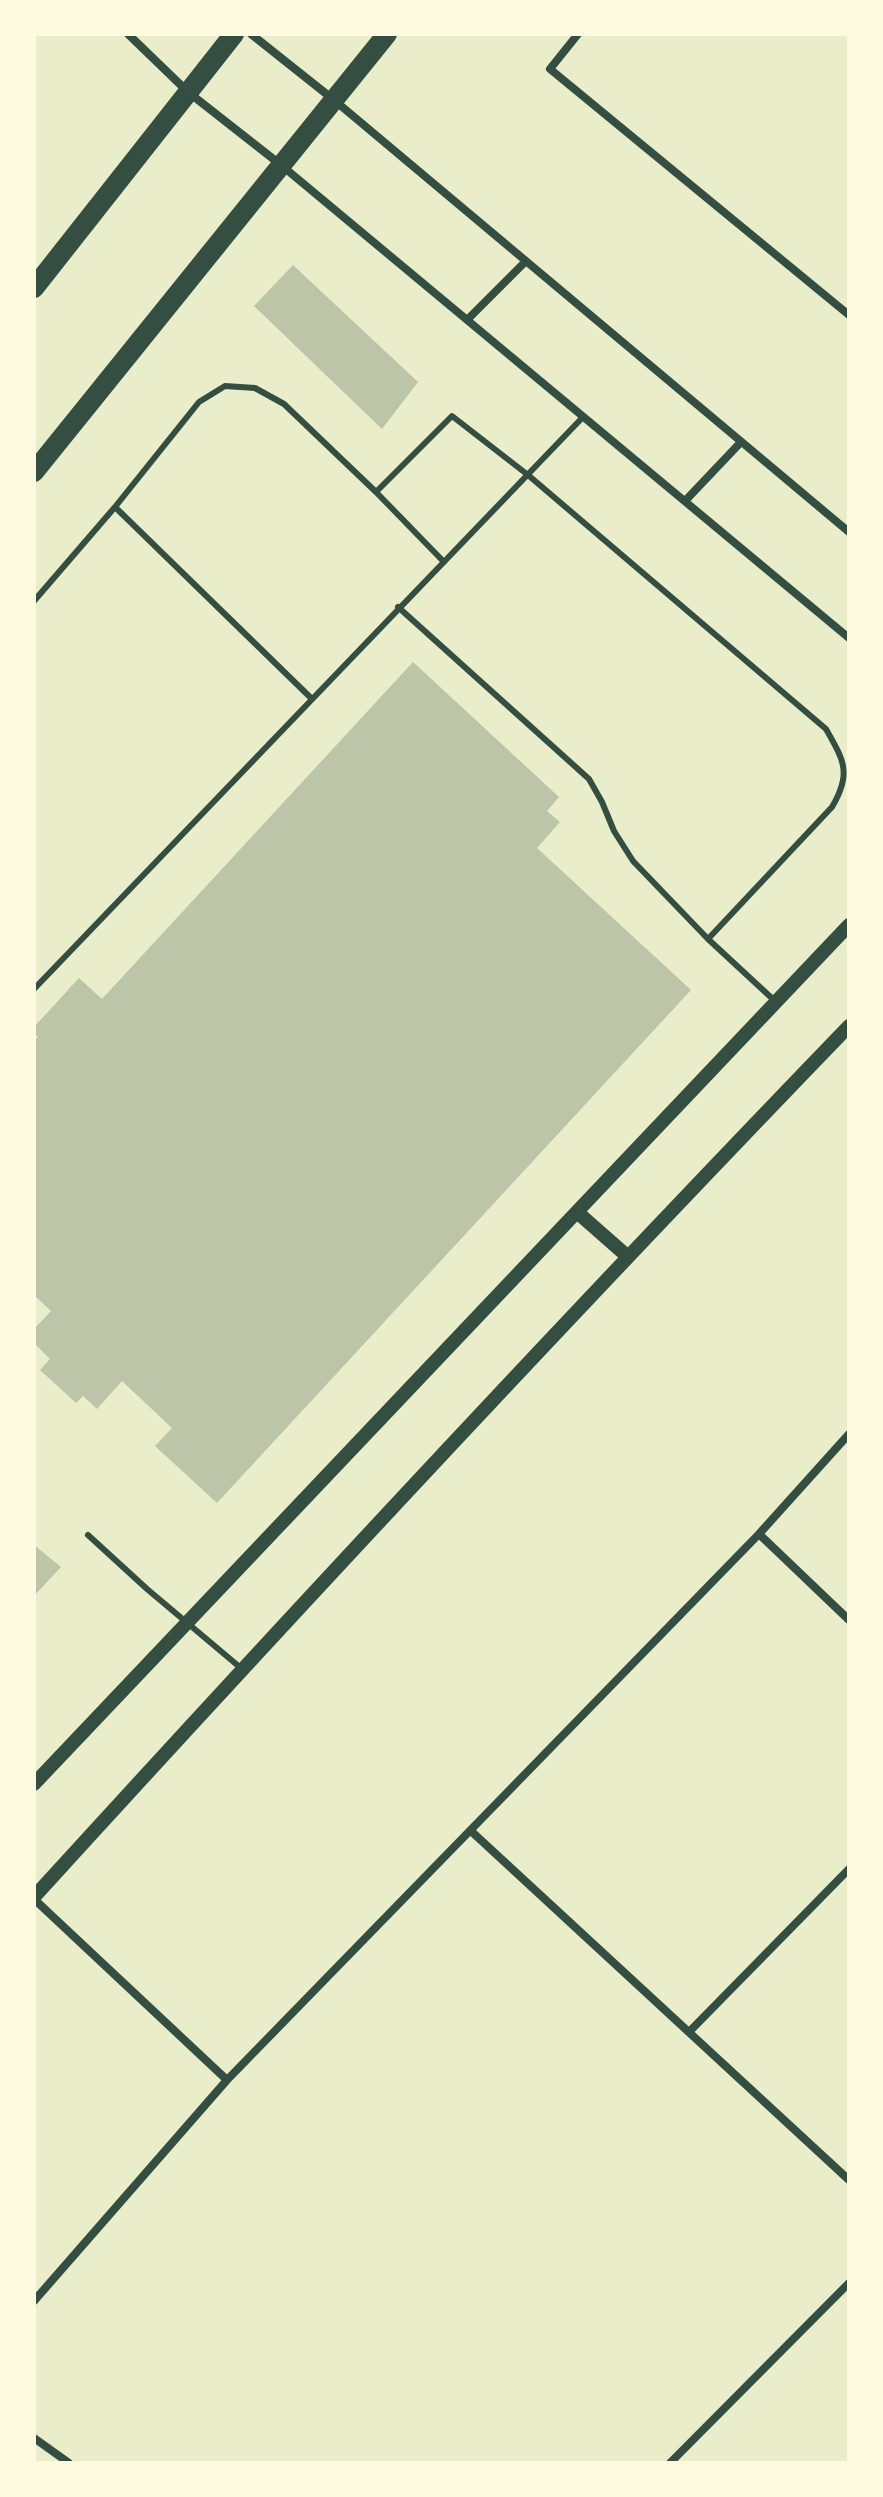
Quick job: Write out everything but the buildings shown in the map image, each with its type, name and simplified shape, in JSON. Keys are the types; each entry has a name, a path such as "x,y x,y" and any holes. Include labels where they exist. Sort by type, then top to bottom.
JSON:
{"main road":[{"path":"34,288 234,34"},
{"path":"34,472 387,34"}],"street":[{"path":"128,34 188,92 281,165 849,638"},
{"path":"251,34 849,532"},
{"path":"578,34 550,69 849,315"},
{"path":"467,320 526,261"},
{"path":"685,501 741,442"},
{"path":"34,1784 849,925"},
{"path":"227,2080 34,1898 242,1669 627,1256 849,1026"},
{"path":"577,1212 627,1256"},
{"path":"34,2301 227,2080 759,1534 849,1434"},
{"path":"759,1534 849,1620"},
{"path":"471,1831 849,2180"},
{"path":"689,2032 849,1869"},
{"path":"670,2463 849,2283"},
{"path":"34,2438 69,2463"}],"lane":[{"path":"34,601 199,402 225,386 255,388 284,404 444,562"},
{"path":"376,492 452,416 528,475 826,729 841,757 845,786 832,807 708,939"},
{"path":"34,989 583,417"},
{"path":"115,507 311,698"},
{"path":"398,607 589,779 614,831 633,861 708,939 776,1002"},
{"path":"88,1535 242,1669"}]}
